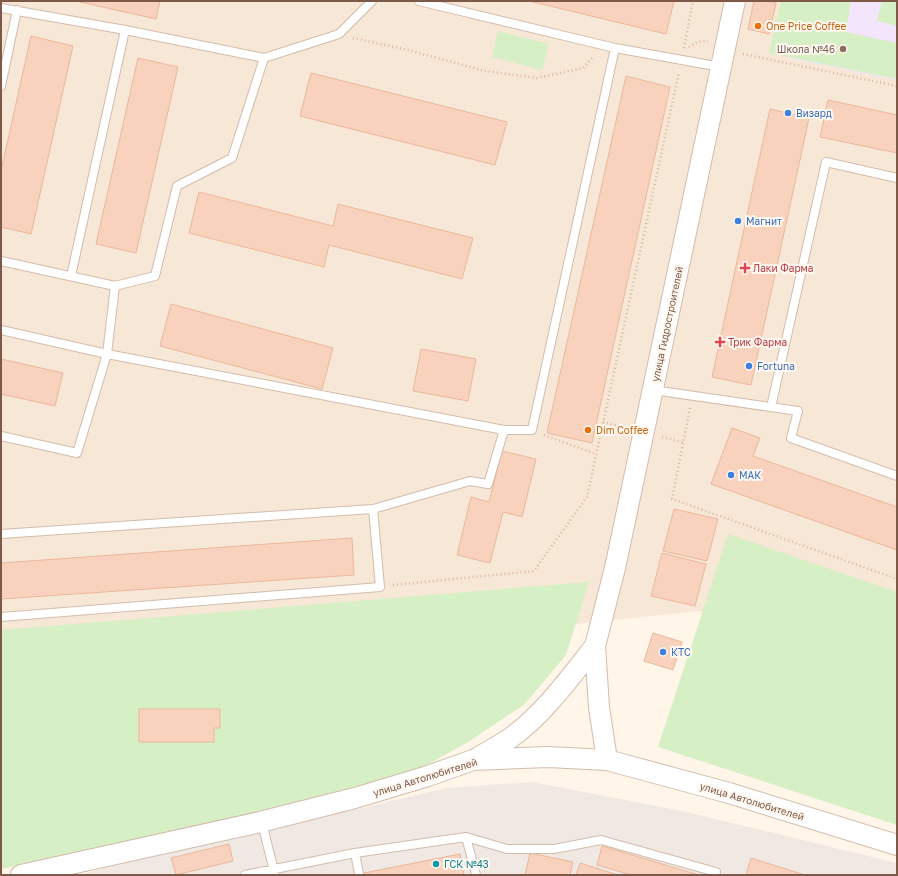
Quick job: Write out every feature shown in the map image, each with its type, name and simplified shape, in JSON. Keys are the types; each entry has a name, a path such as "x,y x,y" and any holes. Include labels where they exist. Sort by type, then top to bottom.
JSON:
{"street":[{"name":"улица Гидростроителей","path":"607,760 599,707 595,646 615,568 735,1"},
{"name":"улица Гидростроителей","path":"473,760 509,739 543,709 568,681 595,646"},
{"name":"улица Автолюбителей","path":"21,875 260,822 355,798 428,776 473,760 548,757 607,760 729,793 897,846"}],"lane":[{"path":"1,8 126,30 264,58 339,34 372,1"},
{"path":"419,1 615,48 681,60 723,59"},
{"path":"1,86 17,10"},
{"path":"71,276 126,30"},
{"path":"1,330 107,354 504,430 532,430 615,48"},
{"path":"1,261 115,286 155,276 177,186 232,158 264,58"},
{"path":"771,407 826,162 897,178"},
{"path":"1,436 77,453 107,354 115,286"},
{"path":"653,390 798,411 791,438 897,474"},
{"path":"1,534 373,510 470,481 488,484 504,430"},
{"path":"1,616 380,587 373,510"},
{"path":"260,822 264,831 274,872"},
{"path":"245,875 274,872 355,853 466,837 507,849 554,849 601,840 716,872"},
{"path":"466,837 476,875"},
{"path":"355,853 359,874"}],"path":[{"path":"693,1 683,51 697,42 708,41 723,59 897,86"},
{"path":"339,34 408,50 485,71 537,78 583,68 593,58 600,45"},
{"path":"380,587 534,571 587,497 681,60"},
{"path":"693,396 672,499 897,579"},
{"path":"603,422 631,429"},
{"path":"532,430 596,454"},
{"path":"657,435 683,442"}],"shaded area":[{"path":"1,1 897,1 897,638 698,611 1,685"},
{"name":"Школа №46","path":"782,1 897,1 897,80 788,58 792,41"},
{"path":"532,782 682,811 897,863 897,875 80,875 124,862 447,788"}],"green space":[{"name":"Школа №46","path":"781,1 851,1 846,32 897,43 897,79 769,53"},
{"path":"882,1 897,1 897,26 877,21"},
{"path":"498,31 549,44 542,70 492,57"},
{"path":"728,534 897,592 897,825 658,747"},
{"path":"589,582 566,655 525,704 468,742 416,771 355,792 1,869 1,630"}],"building":[{"path":"76,1 160,1 156,19"},
{"path":"529,1 674,1 666,34"},
{"path":"754,1 768,1 776,3 769,34 748,29"},
{"path":"31,36 73,46 31,234 1,227 1,171"},
{"path":"138,58 178,67 136,253 96,244"},
{"path":"311,73 507,122 495,165 300,116"},
{"path":"626,76 670,87 592,443 547,433"},
{"path":"828,100 897,115 897,153 820,137"},
{"path":"770,109 809,118 751,385 712,377"},
{"path":"199,192 333,226 338,204 473,238 462,279 329,245 324,267 189,233"},
{"path":"171,304 333,348 322,389 160,346"},
{"path":"421,349 476,359 468,401 413,391"},
{"path":"1,359 63,373 55,406 1,394"},
{"path":"732,428 760,438 753,456 897,507 897,550 711,484"},
{"path":"502,451 536,459 522,517 503,512 490,563 457,555 471,497 489,502"},
{"path":"674,509 718,519 707,561 663,551"},
{"path":"352,538 354,575 1,599 1,563"},
{"path":"662,553 706,564 695,606 651,596"},
{"name":"КТС","path":"653,633 682,642 673,670 644,661"},
{"path":"139,709 220,709 220,728 214,728 214,742 139,742"},
{"path":"229,844 233,861 176,875 171,858"},
{"path":"602,846 699,875 631,875 597,865"},
{"path":"530,853 573,862 570,875 525,875"},
{"name":"ГСК №43","path":"460,854 464,875 353,875 359,874"},
{"path":"751,858 805,875 746,875"},
{"path":"580,863 618,875 576,875"}],"place":[{"name":"One Price Coffee","path":"758,26"},
{"name":"Школа №46","path":"843,49"},
{"name":"Визард","path":"788,113"},
{"name":"Магнит","path":"738,221"},
{"name":"Лаки Фарма","path":"745,268"},
{"name":"Трик Фарма","path":"720,342"},
{"name":"Fortuna","path":"749,366"},
{"name":"Dim Coffee","path":"588,430"},
{"name":"МАК","path":"731,475"},
{"name":"КТС","path":"663,652"},
{"name":"ГСК №43","path":"436,864"}]}
